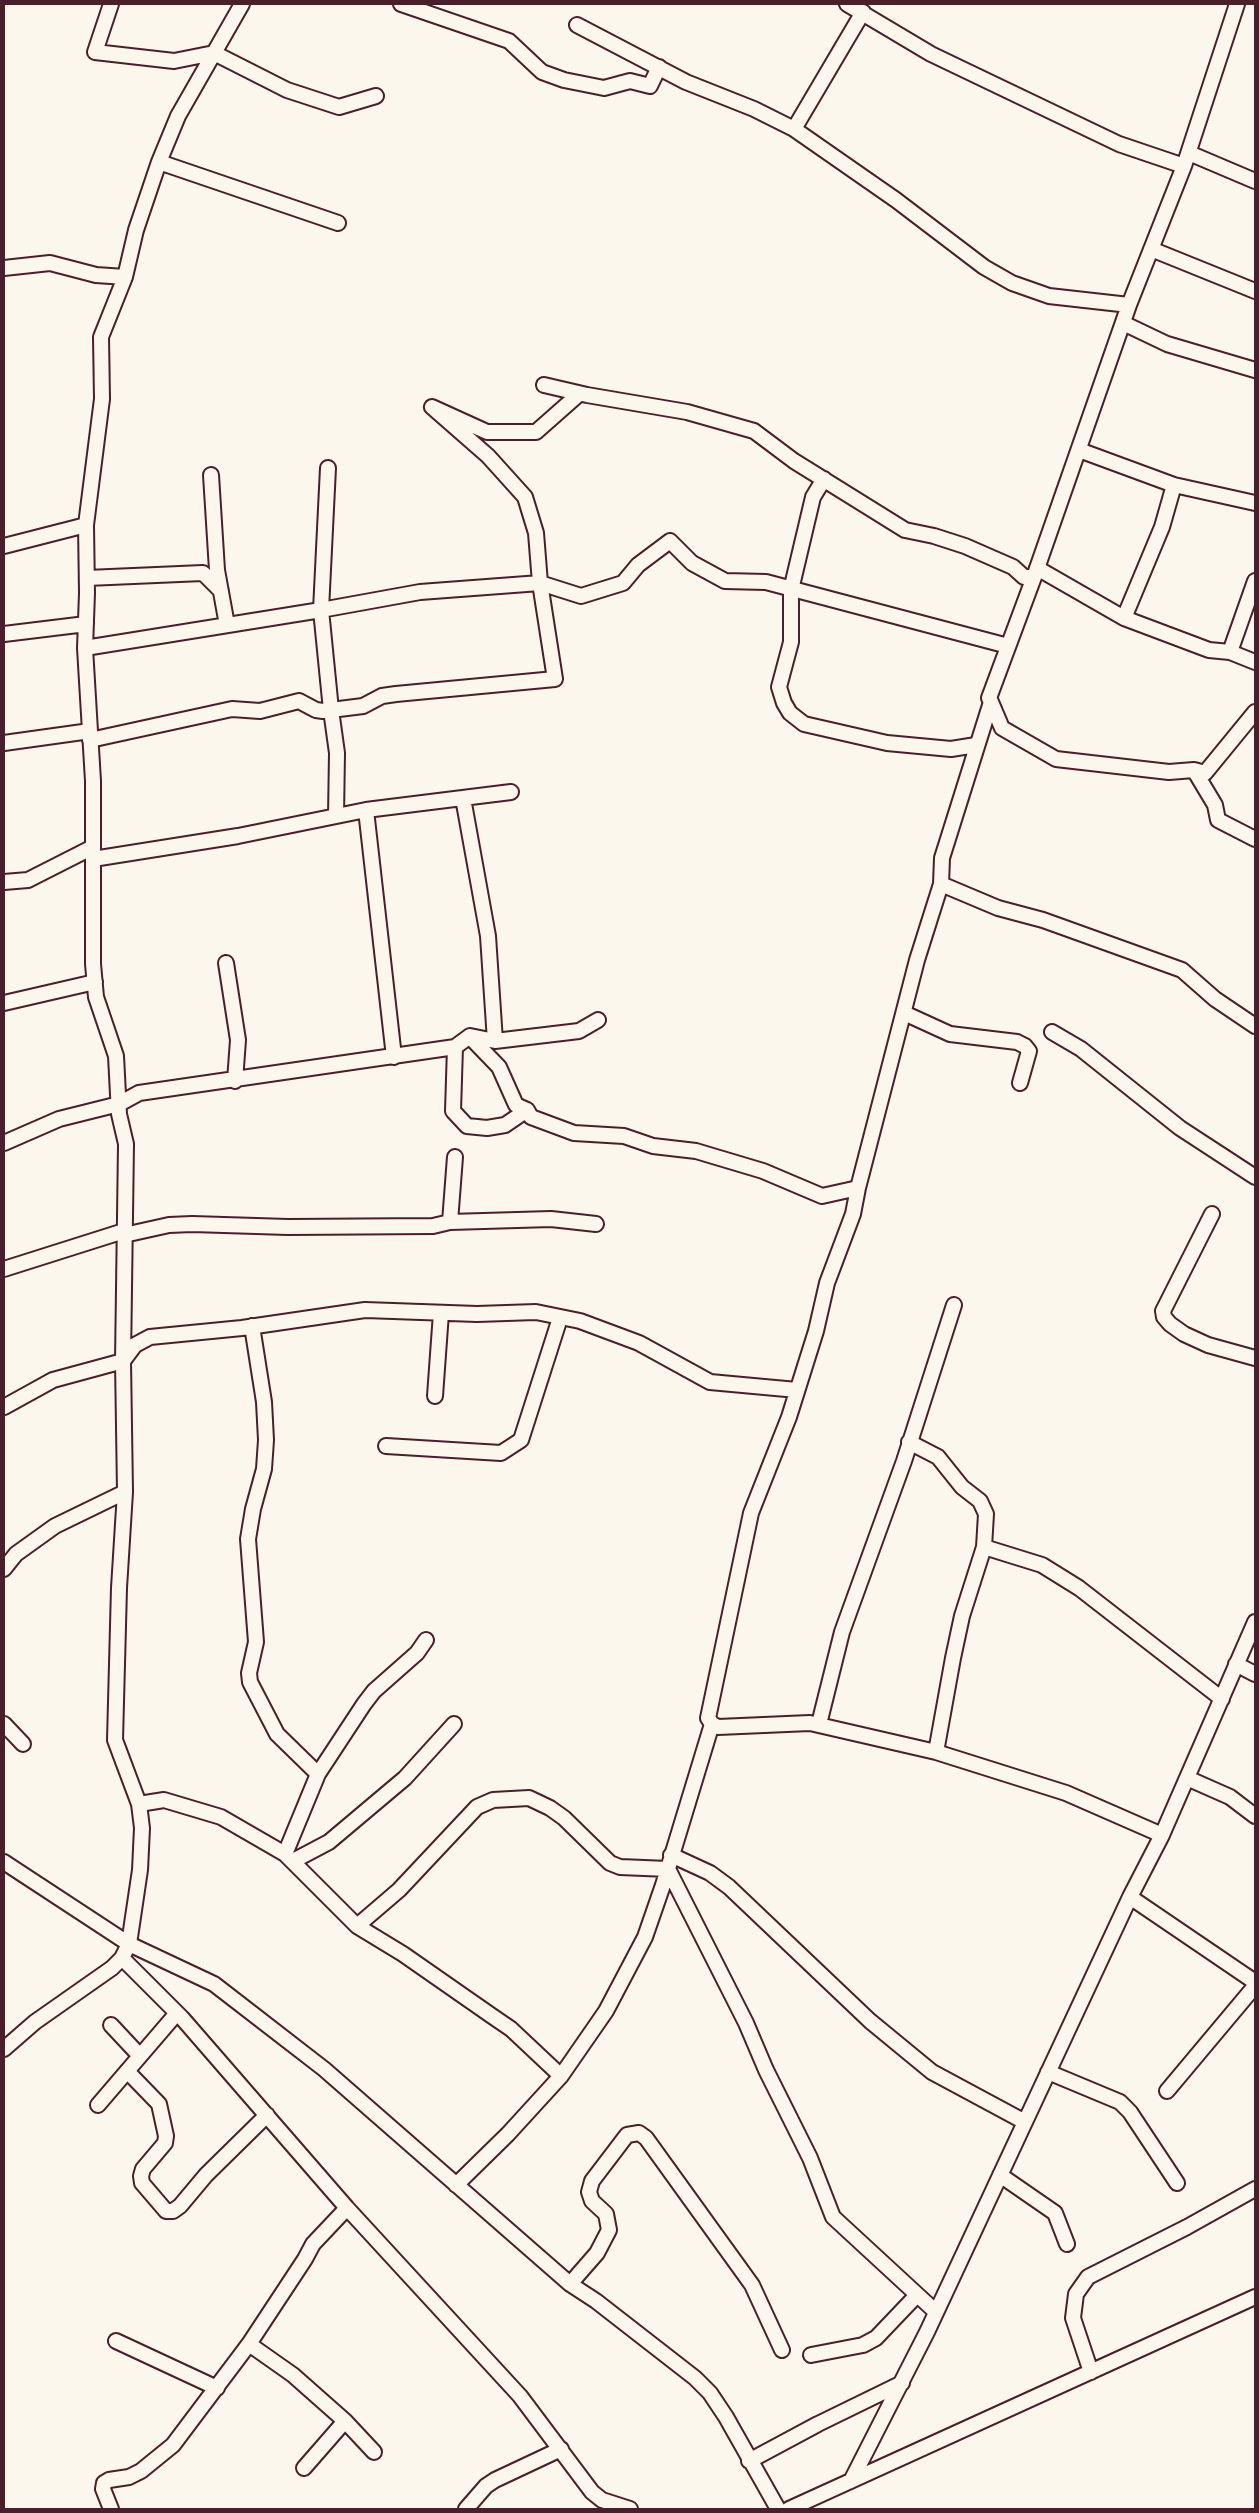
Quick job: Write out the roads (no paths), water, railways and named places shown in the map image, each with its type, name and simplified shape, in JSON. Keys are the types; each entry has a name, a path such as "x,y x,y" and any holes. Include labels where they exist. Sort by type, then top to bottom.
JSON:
{"street":[{"path":"111,4 95,52 174,60 214,53 287,90 339,107 376,96"},
{"path":"4,2049 35,2022 112,1968 122,1958 129,1944 140,1870 142,1828 139,1804 115,1740 119,1588 125,1492 123,1361 126,1144 119,1104 116,1056 96,996 95,982 90,736 85,648 86,526 102,399 101,337 125,277 136,230 159,162 187,100 242,4"},
{"path":"401,4 509,41 542,72 564,80 604,88 630,81 650,86 658,67"},
{"path":"847,4 864,12 931,54 1119,144 1186,160 1255,181"},
{"path":"1237,4 1186,160 1129,305 1036,572 989,698 1002,728 1056,759 1169,772 1194,770 1205,773 1255,712"},
{"path":"794,129 864,12"},
{"path":"577,25 686,82 754,109 794,129 896,200 984,267 1012,282 1049,296 1129,305"},
{"path":"159,162 338,223"},
{"path":"1150,248 1255,291"},
{"path":"4,268 50,263 96,274 125,277"},
{"path":"1123,323 1167,344 1255,370"},
{"path":"544,385 579,394 687,412 754,430 794,461 905,530 934,536 965,546 1013,566 1024,577 1036,572"},
{"path":"4,743 90,736 232,709 260,711 292,701 298,701 316,710 331,710 363,706 382,696 396,694 555,678 540,583 536,533 525,496 488,456 432,407 487,432 536,432 579,394"},
{"path":"1079,450 1174,485 1255,503"},
{"path":"328,468 321,610 337,753 336,816"},
{"path":"211,475 217,570 227,624"},
{"path":"824,479 813,497 791,590 790,642 779,687 780,696 790,713 804,724 887,743 951,749 976,745"},
{"path":"1124,618 1162,527 1174,485"},
{"path":"4,546 37,536 86,526"},
{"path":"85,648 420,592 540,583 581,596 623,584 638,565 670,541 692,563 725,582 766,582 1008,646"},
{"path":"1036,572 1124,618 1209,650 1230,652 1255,662"},
{"path":"87,578 203,573 221,591"},
{"path":"1230,652 1255,581"},
{"path":"4,634 86,624"},
{"path":"991,702 942,858 941,884 917,960 858,1188 853,1214 827,1283 816,1330 789,1417 751,1513 708,1718 712,1724 718,1727 819,1724 936,1752 1066,1794 1162,1835"},
{"path":"1194,770 1215,804 1218,820 1255,838"},
{"path":"4,882 28,880 93,853 238,836 366,810 511,792"},
{"path":"463,798 488,936 495,1041"},
{"path":"366,810 394,1057"},
{"path":"941,884 998,908 1043,920 1182,970 1215,999 1255,1026"},
{"path":"226,963 238,1040 235,1080"},
{"path":"4,1003 95,982"},
{"path":"904,1013 950,1034 1017,1042 1025,1046 1028,1051 1020,1083"},
{"path":"4,1142 59,1120 119,1104 139,1093 455,1047 470,1036 495,1041 579,1031 598,1020"},
{"path":"1052,1032 1081,1049 1180,1128 1255,1177"},
{"path":"470,1036 499,1067 516,1105 527,1110 532,1117 574,1133 624,1136 653,1146 696,1151 762,1171 822,1196 858,1188"},
{"path":"455,1047 453,1111 467,1126 487,1128 505,1125 527,1110"},
{"path":"450,1222 455,1157"},
{"path":"1212,1214 1163,1310 1164,1317 1184,1334 1208,1346 1255,1358"},
{"path":"4,1269 124,1233 192,1224 307,1227 432,1226 450,1222 551,1220 596,1224"},
{"path":"819,1724 842,1632 909,1442 954,1305"},
{"path":"4,1407 53,1380 123,1361 135,1345 150,1338 365,1310 477,1314 522,1311 560,1318 580,1322 639,1343 710,1382 798,1390"},
{"path":"435,1396 441,1313"},
{"path":"386,1446 501,1453 521,1440 560,1318"},
{"path":"252,1326 264,1402 266,1440 264,1469 253,1509 248,1539 256,1642 249,1673 250,1682 277,1734 318,1774"},
{"path":"909,1442 938,1457 962,1487 980,1501 986,1514 984,1547 958,1633 936,1752"},
{"path":"4,1569 16,1554 55,1526 125,1492"},
{"path":"984,1547 1042,1566 1079,1588 1222,1699"},
{"path":"851,2481 902,2383 1130,1897 1162,1835 1255,1622"},
{"path":"289,1858 318,1774 374,1691 418,1652 426,1640"},
{"path":"1236,1664 1255,1674"},
{"path":"4,1724 23,1744"},
{"path":"289,1858 329,1842 405,1778 454,1724"},
{"path":"456,2185 508,2134 561,2076 606,2011 645,1937 668,1869 712,1724"},
{"path":"1187,1778 1230,1797 1255,1816"},
{"path":"358,1926 399,1890 478,1807 494,1800 529,1798 550,1808 564,1818 610,1863 620,1867 668,1869"},
{"path":"139,1804 164,1800 221,1817 289,1858 358,1926 403,1954 511,2029 561,2076"},
{"path":"671,1855 710,1873 729,1887 870,2021 932,2072 1025,2122"},
{"path":"4,1862 129,1944 214,1984 324,2069 570,2284 604,2307 695,2378 710,2393 726,2417 749,2461 778,2509"},
{"path":"668,1869 746,2023 810,2158 833,2217 936,2312"},
{"path":"1130,1897 1253,1979 1167,2091"},
{"path":"122,1958 178,2013 347,2208 520,2396 592,2492 602,2500 630,2509"},
{"path":"98,2105 178,2013"},
{"path":"111,2025 140,2056"},
{"path":"127,2071 159,2104 166,2136 165,2143 143,2169 141,2176 142,2183 166,2211 173,2211 180,2206 206,2175 267,2115"},
{"path":"1048,2072 1120,2102 1130,2112 1177,2183"},
{"path":"570,2284 597,2253 609,2230 606,2214 592,2201 589,2192 592,2181 627,2134 639,2134 646,2138 752,2285 782,2350"},
{"path":"1000,2175 1055,2213 1067,2244"},
{"path":"1091,2372 1073,2318 1076,2294 1088,2278 1187,2227 1255,2188"},
{"path":"111,2509 103,2489 104,2483 109,2480 129,2477 140,2471 173,2445 249,2344 313,2244 347,2208"},
{"path":"811,2356 863,2345 876,2338 917,2295"},
{"path":"789,2509 1255,2297"},
{"path":"116,2341 217,2388"},
{"path":"249,2344 293,2375 345,2421 374,2452"},
{"path":"749,2461 902,2383"},
{"path":"304,2468 345,2421"},
{"path":"466,2509 491,2482 561,2449"}]}
